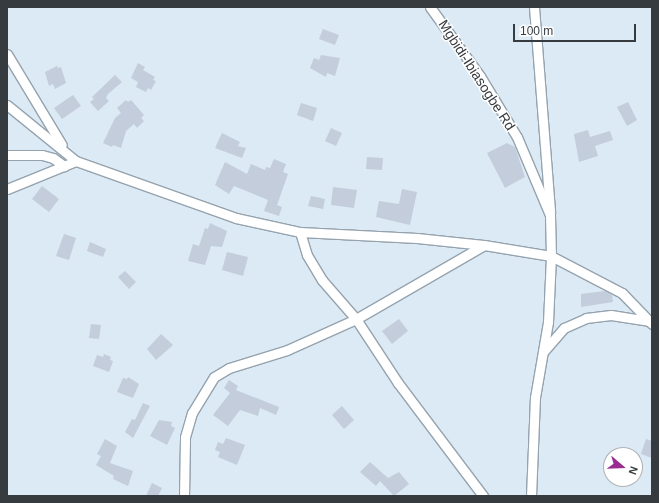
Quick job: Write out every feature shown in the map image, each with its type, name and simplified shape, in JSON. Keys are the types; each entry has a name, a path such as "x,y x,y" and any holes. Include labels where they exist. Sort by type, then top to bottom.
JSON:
{"street":[{"name":"Mgbidi-Ibiasogbe Rd","path":"430,7 480,76 517,137 550,215 551,284 543,352 535,397 531,496"},
{"path":"534,7 550,215"},
{"path":"7,54 66,152"},
{"path":"7,105 76,161 236,218 300,232 484,245 551,256 622,293 650,322"},
{"path":"7,155 42,155 53,158 64,166"},
{"path":"7,189 76,161"},
{"path":"300,232 307,255 322,280 356,319 415,407 483,496"},
{"path":"184,496 186,437 192,413 214,376 229,368 287,350 356,319 484,245"},
{"path":"543,352 564,328 586,318 611,315 650,322"}],"building":[{"path":"323,29 339,35 335,45 319,39"},
{"path":"321,55 340,58 335,76 327,73 326,77 310,68 314,58 319,60"},
{"path":"138,63 145,67 143,70 155,77 153,80 156,81 151,90 148,88 146,92 136,87 138,82 131,78"},
{"path":"57,66 58,68 61,67 66,83 55,89 53,84 49,86 45,72"},
{"path":"115,75 122,82 108,94 106,98 109,101 98,111 90,102 94,99 92,97"},
{"path":"73,95 81,106 62,119 54,108"},
{"path":"126,100 128,102 131,100 144,115 141,118 144,121 137,128 134,124 126,131 121,148 113,145 112,147 103,143 115,118 121,113 117,108"},
{"path":"628,102 637,120 627,126 617,107"},
{"path":"301,103 317,108 313,121 297,115"},
{"path":"331,128 342,133 336,146 325,141"},
{"path":"588,130 590,137 610,131 613,140 595,146 598,156 579,162 574,134"},
{"path":"222,133 240,142 238,146 246,148 242,158 215,148"},
{"path":"507,143 515,147 525,177 505,188 487,153"},
{"path":"367,157 383,158 382,170 366,169"},
{"path":"274,159 286,164 283,172 288,174 277,205 282,207 279,216 264,211 268,200 234,186 229,194 215,185 225,162 247,174 251,164 265,170 266,167 270,168"},
{"path":"42,186 59,199 49,212 32,199"},
{"path":"333,187 357,190 354,208 331,205"},
{"path":"402,189 417,192 410,225 376,217 379,201 399,204"},
{"path":"311,196 325,199 323,209 308,206"},
{"path":"210,223 227,231 222,247 211,246 205,265 188,261 193,244 199,246 205,228 208,229"},
{"path":"64,234 76,238 69,260 56,256"},
{"path":"90,242 106,249 103,257 87,251"},
{"path":"227,252 248,257 243,276 222,270"},
{"path":"125,271 136,282 129,289 118,277"},
{"path":"605,291 612,295 613,302 581,307 581,294"},
{"path":"399,319 408,331 392,344 382,331"},
{"path":"91,324 101,325 99,339 89,338"},
{"path":"161,334 173,345 156,360 147,349"},
{"path":"104,354 111,357 110,360 113,361 109,372 93,366 97,355 103,357"},
{"path":"128,377 139,384 133,398 117,392 123,378 127,379"},
{"path":"229,380 238,386 236,390 279,407 276,415 260,408 258,416 240,410 228,426 213,415 230,393 224,388"},
{"path":"143,403 150,406 133,438 125,432 132,419 135,420"},
{"path":"342,406 354,420 344,429 332,415"},
{"path":"159,420 172,422 171,426 175,428 167,445 150,436"},
{"path":"226,438 245,445 237,465 218,457 220,452 215,450 218,442 223,444"},
{"path":"105,439 117,446 110,463 133,471 128,486 113,479 114,476 96,465 101,456 97,454"},
{"path":"646,439 652,441 652,458 643,455 643,448"},
{"path":"370,462 388,478 399,472 409,484 394,496 380,481 376,486 360,472"},
{"path":"152,483 162,488 158,496 146,496"}]}
